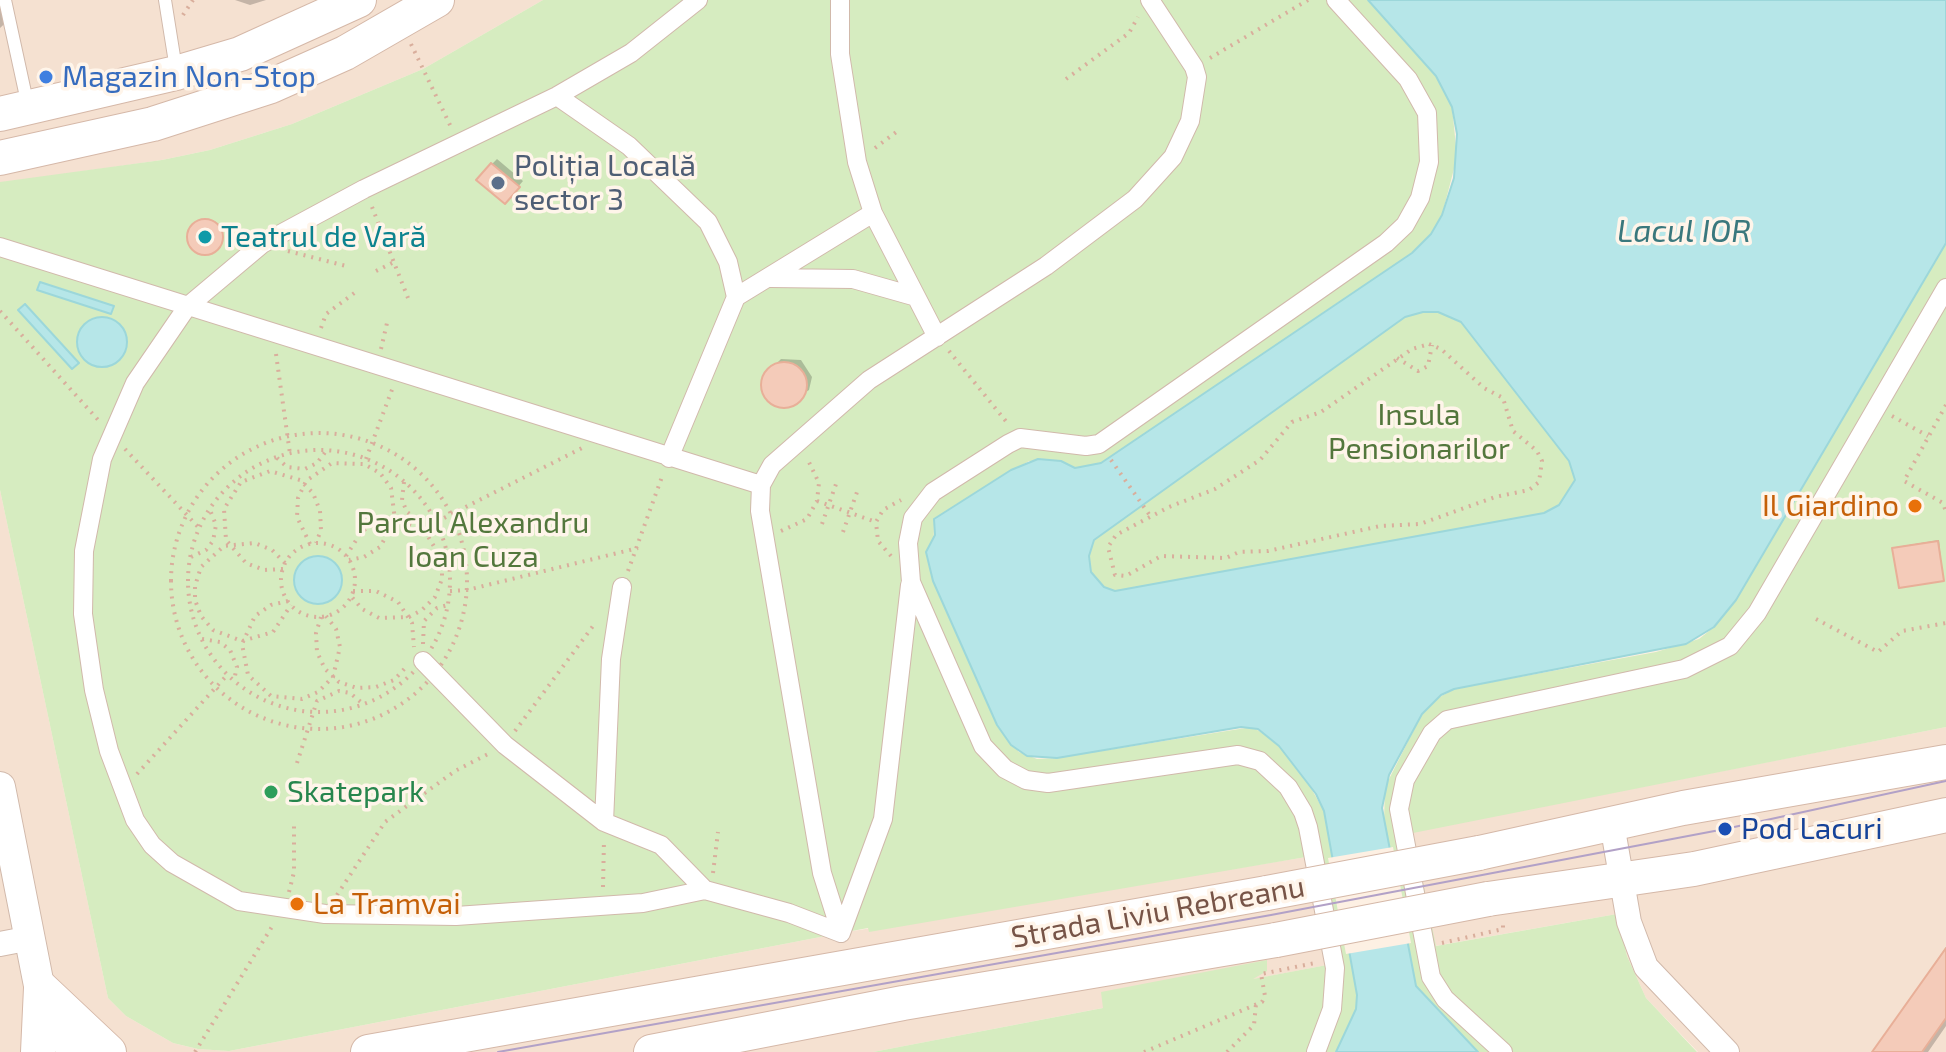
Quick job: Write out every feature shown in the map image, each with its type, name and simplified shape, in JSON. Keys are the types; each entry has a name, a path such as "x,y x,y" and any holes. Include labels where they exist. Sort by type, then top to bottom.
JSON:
{"main road":[{"path":"14,111 176,73 275,40 359,0"},
{"path":"0,158 153,124 230,101 345,53 437,0"},
{"name":"Strada Liviu Rebreanu","path":"368,1052 1267,893 1479,853 1683,808 1946,762"},
{"name":"Strada Liviu Rebreanu","path":"651,1052 903,1003 1276,940 1488,899 1694,869 1946,815"},
{"path":"38,1052 41,988"},
{"path":"41,988 109,1052"}],"street":[{"path":"698,0 631,53 557,96 364,189 262,244 187,307 135,383 111,434 95,486 86,538 83,614 94,690 122,791 135,820 152,845 172,863 239,901 325,914 456,916 659,902 708,890"},
{"path":"840,0 840,54 857,162 873,213 913,296 937,337"},
{"path":"841,933 883,819 911,582 909,530 927,498 1020,438 1086,446 1099,444 1386,243 1405,225 1420,198 1429,162 1427,113 1408,79 1336,0"},
{"path":"841,933 822,873 763,533 761,485 772,465 792,445 869,380 1046,266 1135,199 1173,157 1190,121 1197,77 1194,67 1147,4"},
{"path":"557,96 629,146 708,222 728,262 736,297 669,458"},
{"path":"736,297 873,213"},
{"path":"0,247 398,374 761,485"},
{"path":"771,278 853,279 913,296"},
{"path":"1503,1052 1445,999 1431,977 1424,947 1399,809 1405,780 1432,733 1457,716 1676,671 1730,646 1757,613 1946,288"},
{"path":"911,582 983,746 1015,775 1048,783 1238,755 1269,768 1288,787 1303,812 1333,960 1332,1009 1316,1052"},
{"path":"604,822 611,659 622,587"},
{"path":"422,660 505,745 604,822 661,845 708,890 841,933"},
{"path":"0,787 51,1052"},
{"path":"1612,824 1633,939 1646,967 1727,1052"},
{"path":"0,944 31,938"},
{"path":"41,988 72,1052"}],"lane":[{"path":"5,0 14,111"},
{"path":"165,0 176,73"}],"path":[{"path":"1194,67 1308,0"},
{"path":"1066,79 1129,33 1147,4"},
{"path":"398,21 460,145"},
{"path":"857,162 899,130"},
{"path":"364,189 408,298"},
{"path":"262,244 346,266"},
{"path":"376,271 394,262"},
{"path":"314,346 326,314 357,291"},
{"path":"273,332 290,454"},
{"path":"937,337 1020,438"},
{"path":"1397,358 1418,371 1428,366 1432,345"},
{"path":"1432,345 1462,365 1484,388 1503,398 1513,431 1537,451 1542,461 1539,482 1529,490 1495,497 1467,510 1420,524 1380,526 1268,551 1239,552 1226,558 1161,556 1119,578 1109,556 1110,540 1151,517 1215,489 1260,460 1292,422 1321,412 1412,349 1432,345"},
{"path":"367,462 398,374"},
{"path":"1946,405 1904,481 1944,504 1946,512"},
{"path":"1878,407 1928,436"},
{"path":"352,594 362,609 379,618 409,617 425,607 440,585 442,560 435,542 407,512 384,478 367,462 345,461 242,478 228,497 198,573 192,600 204,621 222,639 251,680 274,700 296,700 376,687 422,660 457,633 467,590 464,553 451,514 418,472 372,443 333,434 289,436 253,449 222,470 197,498 177,537 171,575 174,612 190,654 217,688 259,716 308,728 346,726 376,717 409,698 422,660 448,605 450,591 448,560 436,522 404,482 367,462 326,451 290,454 242,478 210,510 191,557 192,600 202,639 234,680 274,700 312,711 363,704 400,684 422,660"},
{"path":"347,558 362,531 379,522 436,522 606,436"},
{"path":"763,533 799,526 807,519 817,501 816,474 792,445"},
{"path":"313,543 297,517 298,498 326,451"},
{"path":"1108,456 1151,517"},
{"path":"277,458 305,484 320,511 321,530 313,543"},
{"path":"622,587 669,458"},
{"path":"347,558 370,554 380,547 395,520 404,482"},
{"path":"822,524 836,484"},
{"path":"843,532 857,492"},
{"path":"817,501 876,522 878,541 891,556 909,560"},
{"path":"210,510 228,544 241,560 252,566 284,566"},
{"path":"191,557 228,544 249,542 262,545 284,566"},
{"path":"313,543 334,547 347,558 355,577 352,594 339,610 324,616 302,613 290,603 281,583 284,566 297,549 313,543"},
{"path":"450,591 467,590 638,548"},
{"path":"442,560 448,560"},
{"path":"352,594 369,590 388,595 409,617 418,636 422,660"},
{"path":"234,680 242,641 260,612 290,603"},
{"path":"202,639 242,641 273,632 290,603"},
{"path":"422,660 418,636 424,621 430,612 448,605"},
{"path":"425,607 430,612"},
{"path":"297,763 312,711 333,677 340,647 336,629 324,616"},
{"path":"324,616 316,633 317,652 333,677 363,704"},
{"path":"1816,619 1878,652 1902,631 1946,623"},
{"path":"325,914 385,822 455,771 505,745 597,621"},
{"path":"122,791 228,674"},
{"path":"395,678 400,684"},
{"path":"603,907 604,822"},
{"path":"195,1052 283,909 294,872 294,823"},
{"path":"708,890 718,832"},
{"path":"1424,947 1503,929"},
{"path":"1144,1052 1265,1000 1261,974 1333,960"},
{"path":"1227,1052 1254,1025 1256,1004"}],"shaded area":[{"path":"0,0 543,0 423,69 292,124 210,150 162,160 0,183"},
{"path":"0,490 108,998 126,1016 173,1043 198,1049 229,1051 841,933 1306,857 1327,965 873,1052 0,1052"},
{"path":"1946,727 1946,1052 1698,1052 1646,998 1627,956 1617,914 1435,946 1413,832"}],"green space":[{"name":"Parcul Alexandru Ioan Cuza","path":"543,0 1368,0 1436,76 1452,107 1457,157 1442,215 1431,234 1412,253 1101,463 1075,468 1061,461 1029,461 934,519 933,581 997,725 1019,752 1037,759 1057,758 1252,727 1273,739 1307,781 1324,811 1357,995 1356,1009 1336,1052 873,1052 1103,1008 1101,992 1267,960 1267,971 1253,979 1327,965 1306,857 869,932 868,928 229,1051 198,1049 173,1043 126,1016 108,998 0,490 0,182 162,160 210,150 292,124 423,69"},
{"path":"1946,243 1946,727 1413,833 1436,946 1617,914 1627,956 1646,998 1697,1052 1478,1052 1416,986 1384,823 1385,787 1422,714 1431,702 1454,689 1656,652 1699,639 1714,627 1736,600"},
{"name":"Insula Pensionarilor","path":"1438,312 1461,322 1569,461 1575,480 1559,505 1544,513 1115,591 1104,587 1091,572 1089,556 1094,540 1405,317"}],"water":[{"name":"Lacul IOR","path":"1368,0 1946,0 1946,243 1736,600 1714,627 1686,644 1454,689 1441,695 1422,714 1389,775 1382,808 1416,986 1478,1052 1336,1052 1356,1009 1357,995 1324,811 1316,794 1279,746 1258,729 1241,727 1057,758 1027,756 1011,745 997,725 933,581 926,552 935,535 934,519 1011,470 1038,459 1061,461 1075,468 1101,463 1412,253 1431,234 1442,215 1454,178 1457,134 1452,107 1436,76","holes":["1438,312 1461,322 1569,461 1575,480 1559,505 1544,513 1115,591 1104,587 1091,572 1089,556 1094,540 1405,317"]},
{"path":"40,282 114,306 111,314 37,290"},
{"path":"25,304 79,363 72,369 18,310"},
{"path":"102,317 120,324 127,342 120,360 102,367 84,360 77,342 84,324"},
{"path":"318,556 327,557 335,563 341,571 341,589 335,597 327,603 318,604 309,603 301,597 295,589 294,580 295,571 301,563 309,557"}],"pier":[{"path":"1393,847 1411,943 1346,954 1328,858"}],"building":[{"name":"Poliția Locală sector 3","path":"491,163 520,187 505,204 476,180"},
{"name":"Teatrul de Vară","path":"205,219 218,224 223,237 218,250 205,255 192,250 187,237 192,224"},
{"path":"784,362 793,363 800,369 806,376 806,394 800,401 793,407 784,408 775,407 768,401 762,394 761,385 762,376 768,369 775,363"},
{"path":"1938,541 1944,581 1899,588 1892,548"},
{"path":"1946,948 1946,1018 1922,1052 1872,1052"}],"tram line":[{"path":"498,1052 1271,915 1725,829 1946,781"}],"place":[{"name":"Magazin Non-Stop","path":"46,77"},
{"name":"Poliția Locală sector 3","path":"498,183"},
{"name":"Teatrul de Vară","path":"205,237"},
{"name":"Il Giardino","path":"1915,506"},
{"name":"Skatepark","path":"271,792"},
{"name":"Pod Lacuri","path":"1725,829"},
{"name":"La Tramvai","path":"297,904"}]}
